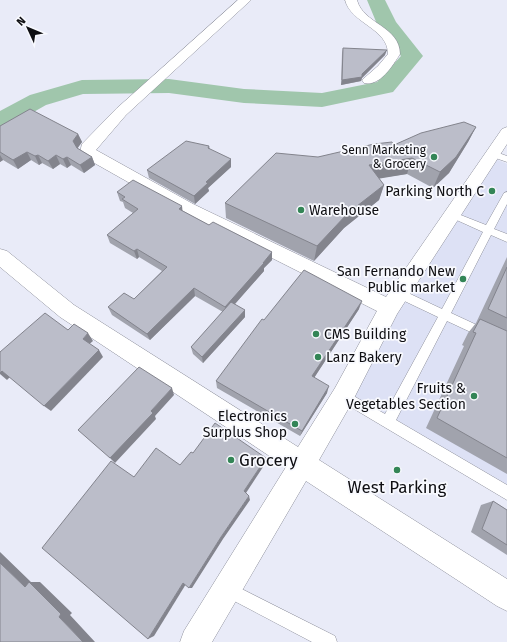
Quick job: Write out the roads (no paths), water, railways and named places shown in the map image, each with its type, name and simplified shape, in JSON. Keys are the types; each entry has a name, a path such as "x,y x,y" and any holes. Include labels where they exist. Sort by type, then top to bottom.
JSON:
{"street":[{"path":"245,0 121,112 88,147 88,152 187,208 395,301"},
{"path":"351,0 355,11 376,26 393,44 394,54 383,69 369,80"},
{"path":"195,642 226,588 343,396 395,301 452,215 500,157 507,132"},
{"path":"0,256 66,311 507,596"}],"lane":[{"path":"388,422 487,230 507,195"},
{"path":"452,215 507,238"},
{"path":"395,301 444,315 507,344"},
{"path":"343,396 507,492"},
{"path":"226,588 329,642"}],"waterway":[{"path":"0,121 38,100 82,87 169,86 244,96 322,100 385,87 412,56 387,24 376,0"}],"place":[{"name":"Senn Marketing & Grocery","path":"434,157"},
{"name":"Parking North C","path":"492,191"},
{"name":"Warehouse","path":"301,210"},
{"name":"San Fernando New Public market","path":"463,279"},
{"name":"CMS Building","path":"316,334"},
{"name":"Lanz Bakery","path":"318,357"},
{"name":"Fruits & Vegetables Section","path":"474,396"},
{"name":"Electronics Surplus Shop","path":"295,424"},
{"name":"Grocery","path":"231,460"},
{"name":"West Parking","path":"397,470"}]}
